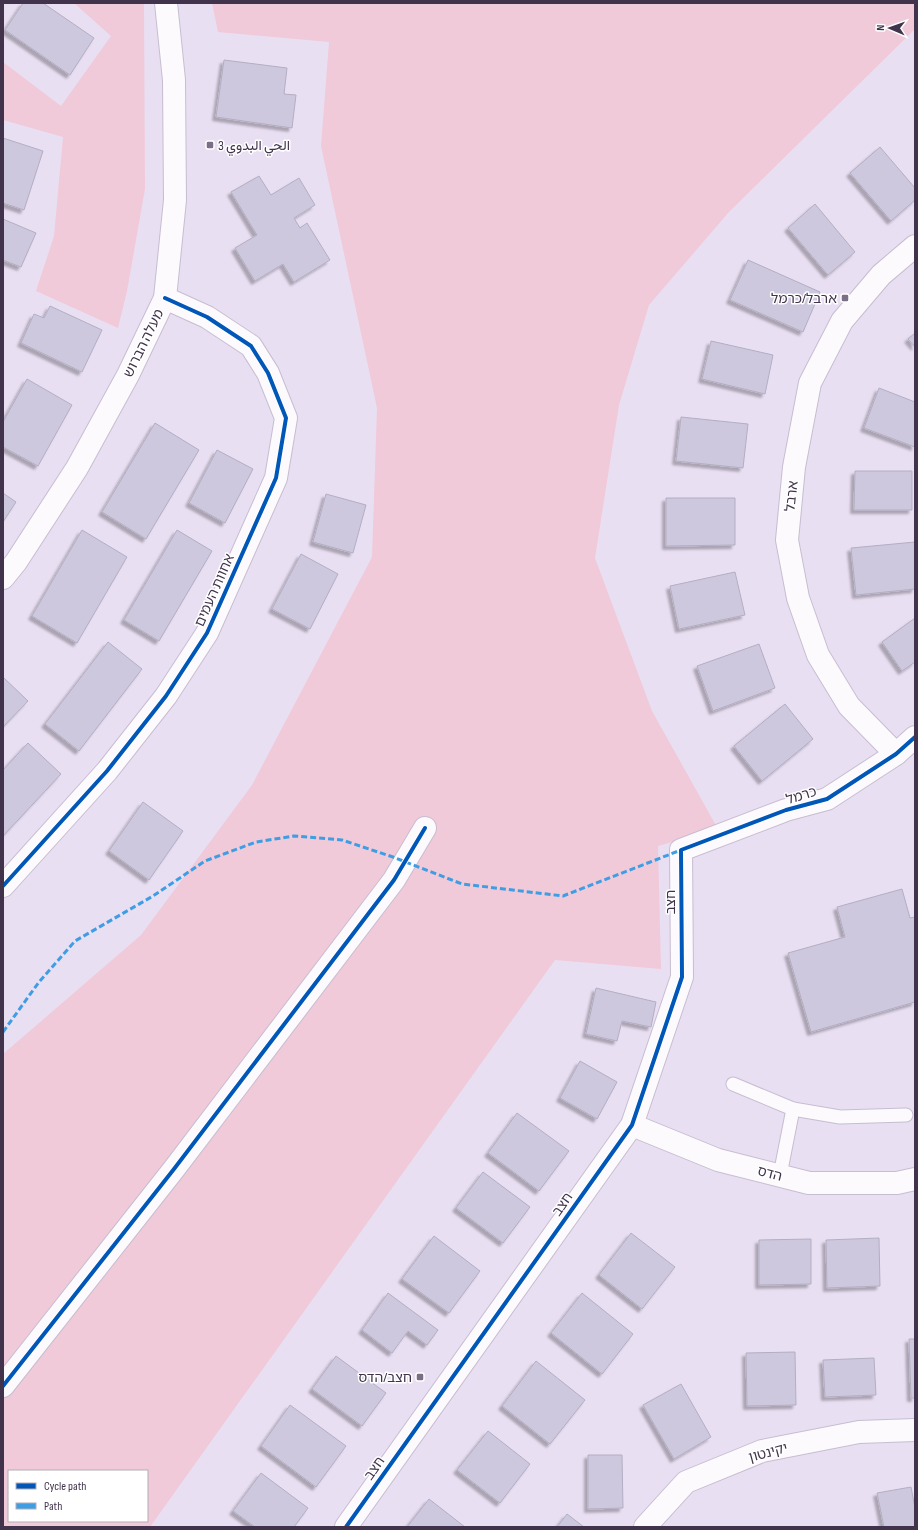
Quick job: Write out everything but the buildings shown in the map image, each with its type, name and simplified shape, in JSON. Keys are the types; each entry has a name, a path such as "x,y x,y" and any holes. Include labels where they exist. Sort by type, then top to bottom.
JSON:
{"street":[{"name":"מעלה הברוש","path":"3,578 16,562 77,468 128,375 165,298 175,200 174,80 166,3"},
{"name":"ארבל","path":"896,754 849,706 818,655 798,598 787,540 794,467 810,384 842,321 881,276 915,246"},
{"name":"אחוות העמים","path":"3,886 107,771 166,696 207,633 276,478 286,418 268,373 251,346 207,317 165,298"},
{"name":"כרמל","path":"681,850 786,810 827,798 896,754 915,737"},
{"path":"3,1386 179,1162 394,880 425,828"},
{"name":"חצב","path":"346,1527 632,1125 682,978 681,850"},
{"name":"הדס","path":"632,1125 718,1160 809,1183 897,1183 915,1179"},
{"name":"יקינטון","path":"644,1527 686,1482 762,1451 859,1432 915,1430"}],"lane":[{"path":"733,1084 793,1109 840,1117 906,1115"},
{"path":"780,1175 793,1109"}],"shaded area":[{"path":"74,3 144,3 145,189 127,291 118,328 36,291 54,236 63,137 3,120 3,62 61,106 111,36"},
{"path":"212,3 915,3 915,29 729,212 649,305 619,405 595,558 652,711 718,829 658,846 661,969 555,960 150,1527 3,1527 3,1054 141,935 252,785 372,557 377,408 321,146 329,42 218,32"}],"marked path":[{"path":"3,1032 39,982 75,941 153,896 205,861 256,842 294,836 342,840 393,857 462,884 563,896 681,850"}],"cycle path":[{"path":"3,886 107,771 166,696 207,633 276,478 286,418 268,373 251,346 207,317 165,298"},
{"path":"346,1527 632,1125 682,977 681,850 786,810 827,799 896,754 915,737"},
{"path":"3,1386 174,1169 394,880 425,828"}],"place":[{"name":"الحي البدوي 3","path":"210,145"},
{"name":"ארבל/כרמל","path":"845,298"},
{"name":"חצב/הדס","path":"420,1377"}]}
